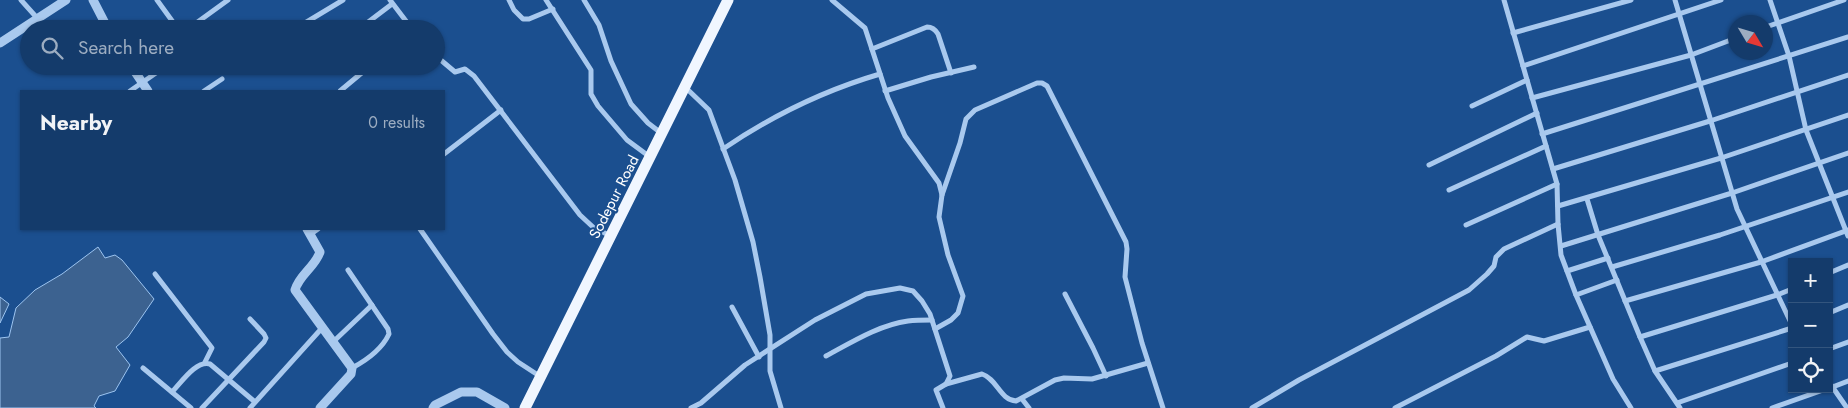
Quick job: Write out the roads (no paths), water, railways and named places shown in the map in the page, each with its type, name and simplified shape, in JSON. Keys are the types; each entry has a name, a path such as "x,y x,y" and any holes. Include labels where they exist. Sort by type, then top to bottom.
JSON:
{"main road":[{"name":"Sodepur Road","path":"529,406 541,377 728,0"}],"street":[{"path":"21,0 38,18"},
{"path":"35,20 66,0"},
{"path":"93,0 104,20"},
{"path":"157,0 171,20"},
{"path":"200,20 228,0"},
{"path":"310,20 342,0"},
{"path":"509,0 514,10 523,19 529,19 552,9"},
{"path":"546,0 591,70 591,94 598,106 627,140 650,158"},
{"path":"584,0 599,25 611,61 631,104 648,123 662,134"},
{"path":"832,0 865,28 886,91 905,136 939,183 942,195"},
{"path":"1504,0 1557,184 1561,255 1576,295 1613,380 1631,408"},
{"path":"1513,33 1631,0"},
{"path":"1675,0 1736,209 1788,318"},
{"path":"1523,66 1721,0"},
{"path":"1625,301 1761,262 1847,232 1806,130 1789,56 1770,0"},
{"path":"1773,25 1844,0"},
{"path":"370,20 391,2 405,20"},
{"path":"872,49 926,27 931,27 938,34 951,73"},
{"path":"0,43 20,30"},
{"path":"1542,134 1848,37"},
{"path":"1532,98 1691,55 1728,41"},
{"path":"445,64 455,72 465,69 474,76 580,215 594,228 611,236"},
{"path":"886,91 974,67"},
{"path":"723,149 755,127 826,92 880,74"},
{"path":"1553,169 1710,121 1848,74"},
{"path":"137,75 147,90"},
{"path":"132,90 153,75"},
{"path":"341,90 359,75"},
{"path":"206,90 222,79"},
{"path":"1472,106 1527,80"},
{"path":"935,329 951,320 958,313 963,296 948,256 939,217 942,195 966,119 975,110 1037,83 1046,86 1126,242 1125,278 1148,363 1163,408"},
{"path":"685,87 709,110 735,180 753,242 770,335 768,350 770,371 781,408"},
{"path":"445,153 501,110"},
{"path":"1429,165 1536,113"},
{"path":"1558,206 1721,158 1848,115"},
{"path":"1449,190 1546,146"},
{"path":"1560,246 1732,193 1848,153"},
{"path":"1466,225 1557,184"},
{"path":"1612,267 1745,227 1848,192"},
{"path":"1587,199 1598,235 1655,371 1678,405 1788,364"},
{"path":"1252,408 1299,380 1469,290 1488,274 1494,266 1496,257 1504,248 1558,224"},
{"path":"421,230 507,352 518,362 541,377"},
{"path":"312,231 320,254 317,262 298,282 295,290 352,368 351,374 320,408"},
{"path":"1568,271 1608,258"},
{"path":"1833,272 1848,266"},
{"path":"348,270 390,334 377,350 352,368"},
{"path":"155,274 212,348 205,362 198,365 172,392"},
{"path":"1576,295 1617,280"},
{"path":"691,408 701,403 745,365 815,320 866,294 900,288 913,291 922,301 932,320 950,376 946,384"},
{"path":"1640,337 1788,291"},
{"path":"1065,294 1106,376"},
{"path":"333,342 372,305"},
{"path":"1833,311 1848,305"},
{"path":"732,308 759,356"},
{"path":"202,408 264,342 266,338 264,334 250,320"},
{"path":"826,356 865,335 885,328 908,321 932,320"},
{"path":"1395,408 1496,356 1526,337 1544,341 1590,327"},
{"path":"250,408 322,328"},
{"path":"1655,371 1788,328"},
{"path":"1832,348 1848,342"},
{"path":"205,362 210,364 255,402"},
{"path":"943,408 936,390 946,384 982,374 988,376 1010,400 1022,398 1055,380 1064,378 1092,379 1148,363"},
{"path":"143,368 191,408"},
{"path":"1833,387 1848,381"},
{"path":"433,408 461,392 477,392 505,408"},
{"path":"1833,392 1847,408"},
{"path":"1772,408 1815,393"},
{"path":"1022,398 1029,408"}],"water":[{"path":"98,247 105,258 115,255 122,260 154,299 128,337 116,347 130,365 115,391 99,396 94,406 96,408 0,408 0,338 9,337 16,308 35,290 62,274"},
{"path":"0,297 9,304 0,323"}]}
